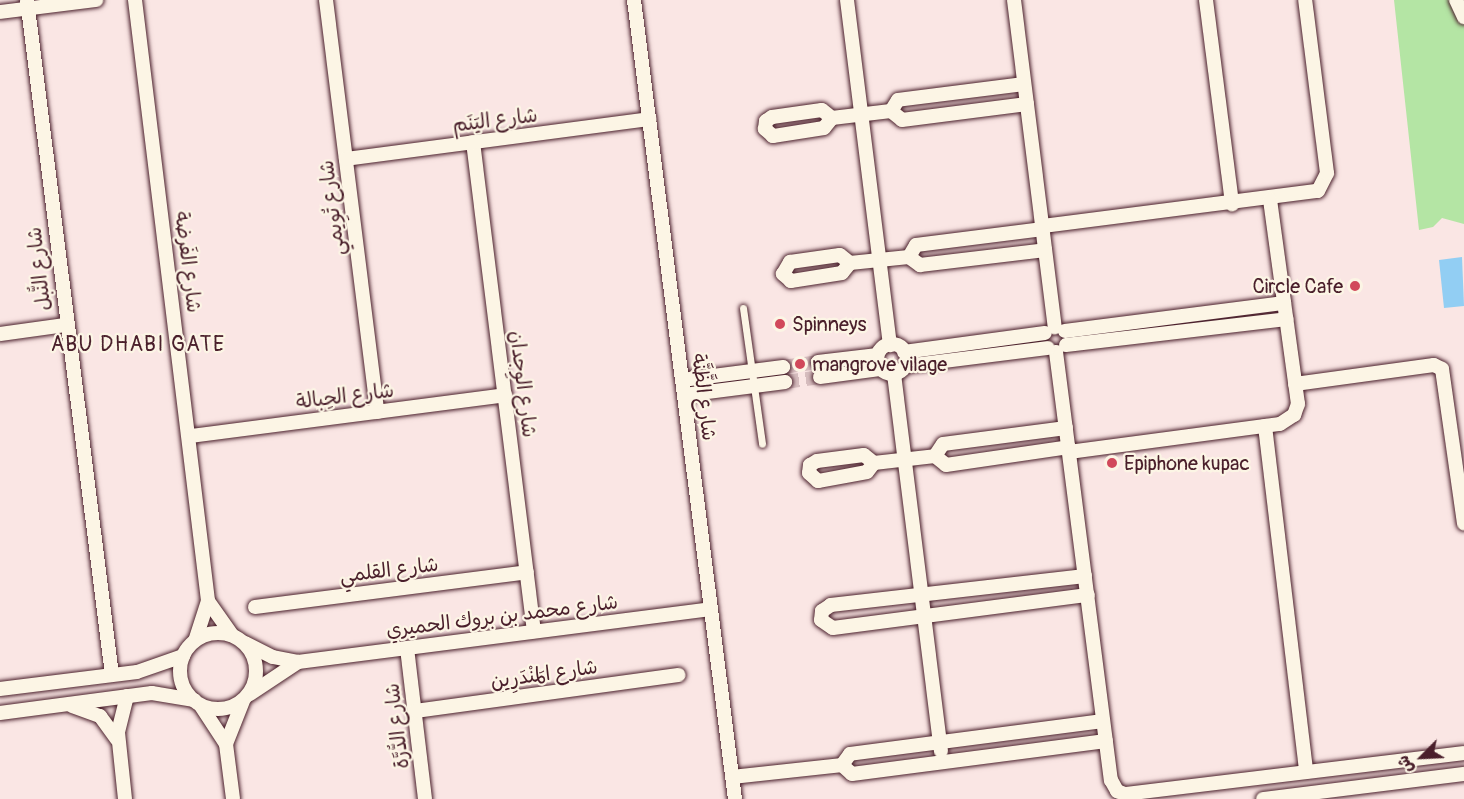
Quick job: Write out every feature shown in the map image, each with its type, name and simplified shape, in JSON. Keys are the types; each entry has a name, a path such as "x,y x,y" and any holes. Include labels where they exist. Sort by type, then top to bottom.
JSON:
{"street":[{"path":"0,12 27,4 96,0"},
{"name":"شارع الفَرضة","path":"135,0 191,436 208,601 196,639"},
{"name":"شارع تُوِيمي","path":"326,0 377,412"},
{"name":"شارع الظَّنَّة","path":"634,0 735,799"},
{"path":"847,0 890,345"},
{"path":"1014,0 1112,784 1125,794 1464,753"},
{"path":"1206,0 1232,204"},
{"path":"909,257 916,245 1312,194 1326,178 1305,0"},
{"path":"1456,0 1464,17"},
{"name":"شارع النُّبل","path":"27,4 112,675"},
{"path":"891,111 898,100 1024,84"},
{"path":"832,118 891,111 902,120 1027,104"},
{"name":"شارع اليَنَم","path":"346,159 649,119"},
{"name":"شارع الوِجدان","path":"473,142 534,631"},
{"path":"874,463 935,456 946,465 1285,422 1294,415 1298,404 1270,200"},
{"path":"850,263 909,257 920,265 1046,250"},
{"path":"820,377 893,370 1056,340 1284,303"},
{"path":"1258,306 1259,322"},
{"path":"890,345 904,352 1286,319"},
{"path":"0,334 66,326"},
{"path":"818,362 878,355 890,345"},
{"path":"893,370 904,352"},
{"path":"878,355 893,370 942,762"},
{"path":"1295,384 1434,365 1442,369 1464,523"},
{"path":"682,380 783,367"},
{"path":"684,394 785,382"},
{"name":"شارع الحِبالة","path":"191,436 505,395"},
{"path":"1265,426 1306,772"},
{"path":"935,456 943,444 1066,428"},
{"name":"شارع القلمي","path":"255,607 527,572"},
{"path":"1085,576 831,605 821,615 824,625 833,628 1088,596"},
{"name":"شارع الفَرضة","path":"208,601 232,635"},
{"name":"شارع محمد بن بروك الحميري","path":"245,643 273,657 298,662 711,609"},
{"path":"226,744 257,672 245,643 232,635 216,632 196,639 183,656 180,675 226,744 233,799"},
{"name":"شارع الدُّرَّة","path":"407,648 425,799"},
{"path":"0,689 149,669 183,656"},
{"name":"شارع محمد بن بروك الحميري","path":"245,698 298,662"},
{"name":"شارع المَنْدَرِين","path":"415,711 679,675"},
{"path":"0,713 163,693 224,709 245,698"},
{"path":"125,799 118,741 119,714 127,696"},
{"path":"62,704 100,717 118,741"},
{"path":"732,777 842,765 850,754 1103,721"},
{"path":"842,765 852,774 1106,741"},
{"path":"1263,799 1464,774"}],"lane":[{"path":"743,308 762,444"}],"green space":[{"path":"1394,0 1464,0 1464,224 1442,218 1433,227 1419,230"}],"water":[{"path":"1462,257 1464,306 1444,308 1439,260"}],"tunnel":[{"path":"783,367 818,362"},
{"path":"785,382 820,377"}],"place":[{"name":"Circle Cafe","path":"1355,286"},
{"name":"Spinneys","path":"780,324"},
{"name":"mangrove vilage","path":"800,364"},
{"name":"Epiphone kupac","path":"1112,463"}],"district":[{"name":"ABU DHABI GATE","path":"138,345"}]}
